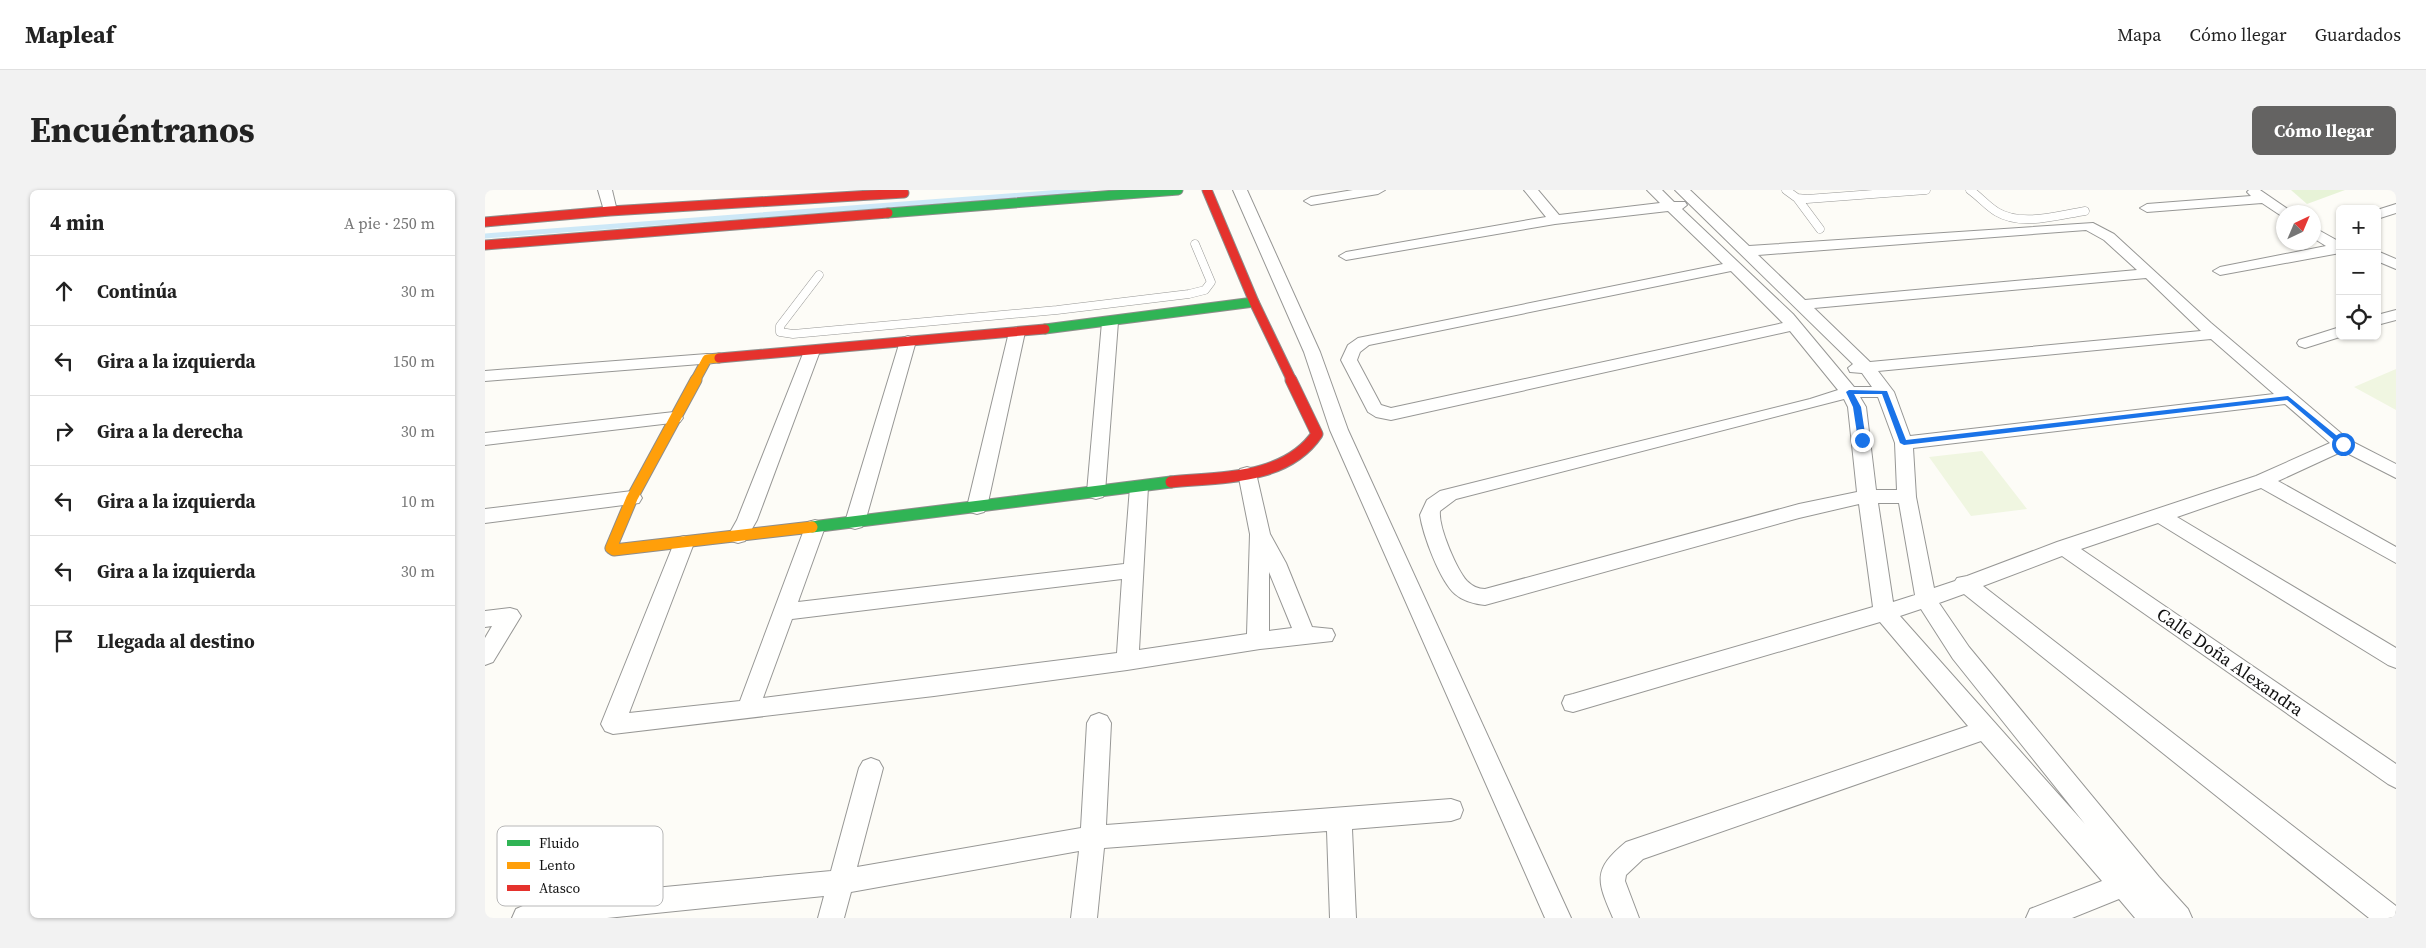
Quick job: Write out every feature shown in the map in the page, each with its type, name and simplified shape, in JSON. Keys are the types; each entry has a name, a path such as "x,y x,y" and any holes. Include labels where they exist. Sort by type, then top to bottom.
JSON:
{"street":[{"path":"605,190 610,210"},
{"path":"485,245 1178,190"},
{"path":"707,359 632,498 612,549 684,543 1139,487 1247,473 1293,461 1308,449 1317,434 1254,302 1207,190"},
{"path":"1240,190 1312,352 1339,430 1558,918"},
{"path":"1311,201 1379,190"},
{"path":"1531,190 1555,220"},
{"path":"1654,190 1671,207 1741,258"},
{"path":"2250,190 2266,194 2288,205"},
{"path":"485,222 610,210 916,192"},
{"path":"2147,208 2266,194"},
{"path":"2266,194 2278,205"},
{"path":"1346,256 1555,220 1671,207 1688,196 1741,258 1797,315 1867,368 1885,392 1904,443 1907,497 1926,600 1961,653 2150,886 2179,918"},
{"path":"2381,214 2396,208"},
{"path":"2150,273 1797,315 1391,414 1382,413 1374,408 1349,360 1349,356 1355,348 1364,341 1741,258 2078,225 2088,226 2104,234 2150,273 2215,334 2343,444 2396,472"},
{"path":"2321,226 2336,237"},
{"path":"2321,233 2336,237"},
{"path":"2220,271 2336,239"},
{"path":"2381,257 2396,265"},
{"path":"2381,271 2396,278"},
{"path":"485,376 812,351 1017,332 1111,322 1254,302"},
{"path":"1797,315 1857,407 1867,496 1884,612 1985,730 2152,918"},
{"path":"2381,319 2396,315"},
{"path":"1096,492 1111,322"},
{"path":"977,506 1017,332"},
{"path":"2305,343 2336,333"},
{"path":"1831,369 1867,368 2215,334"},
{"path":"855,522 909,341"},
{"path":"738,536 747,520 812,351"},
{"path":"1885,392 1849,392 1795,408 1450,494 1437,502 1432,508 1430,516 1444,555 1458,583 1473,595 1485,597 1799,511 1867,496 1907,497"},
{"path":"1904,443 2288,398"},
{"path":"485,439 674,418"},
{"path":"1573,703 1926,600 1964,584 2064,548 2263,481 2343,444"},
{"path":"1247,473 1260,534 1258,640"},
{"path":"2263,481 2396,556"},
{"path":"1127,661 1139,487"},
{"path":"485,516 632,498"},
{"path":"2159,515 2396,659"},
{"path":"748,709 815,527"},
{"path":"684,543 613,724 748,709 1127,661 1258,640 1314,635 1260,534"},
{"name":"Calle Doña Alexandra","path":"2064,548 2396,777"},
{"path":"785,612 1133,570"},
{"path":"1964,584 2390,918"},
{"path":"485,618 510,616 485,656"},
{"path":"1084,918 1093,837 1099,723"},
{"path":"1626,918 1612,882 1613,870 1619,862 1635,850 1985,730"},
{"path":"831,918 871,768"},
{"path":"663,903 840,882 1093,837 1451,810"},
{"path":"1339,818 1343,918"},
{"path":"2039,918 2124,886"},
{"path":"525,918 638,906"}],"lane":[{"path":"1786,190 1797,198 1819,229"},
{"path":"1797,198 1823,198 1926,190"},
{"path":"1970,190 1990,207 2007,216 2031,218 2085,211"},
{"path":"819,275 780,326 780,332 793,334 1057,310 1189,294 1205,290 1211,282 1195,244"},
{"path":"1056,328 1057,310"}],"green space":[{"path":"2291,190 2345,190 2307,204"},
{"path":"2396,369 2396,410 2354,387"},
{"path":"1982,451 2027,509 1971,516 1929,457"}],"waterway":[{"path":"485,236 1088,190"}],"traffic: fast":[{"path":"888,213 1178,190"},
{"path":"1045,329 1254,302"},
{"path":"812,527 1171,482"}],"traffic: slow":[{"path":"719,358 707,359 632,498 611,548 614,550 812,527"}],"traffic: jam":[{"path":"1171,482 1236,475 1270,468 1299,455 1308,447 1317,434 1254,302 1207,190"},
{"path":"485,222 610,211 904,193"},
{"path":"485,245 888,213"},
{"path":"719,358 1045,329"}],"route":[{"path":"1862,440 1857,407 1849,392 1885,392 1904,443 2288,398 2343,444"}]}
